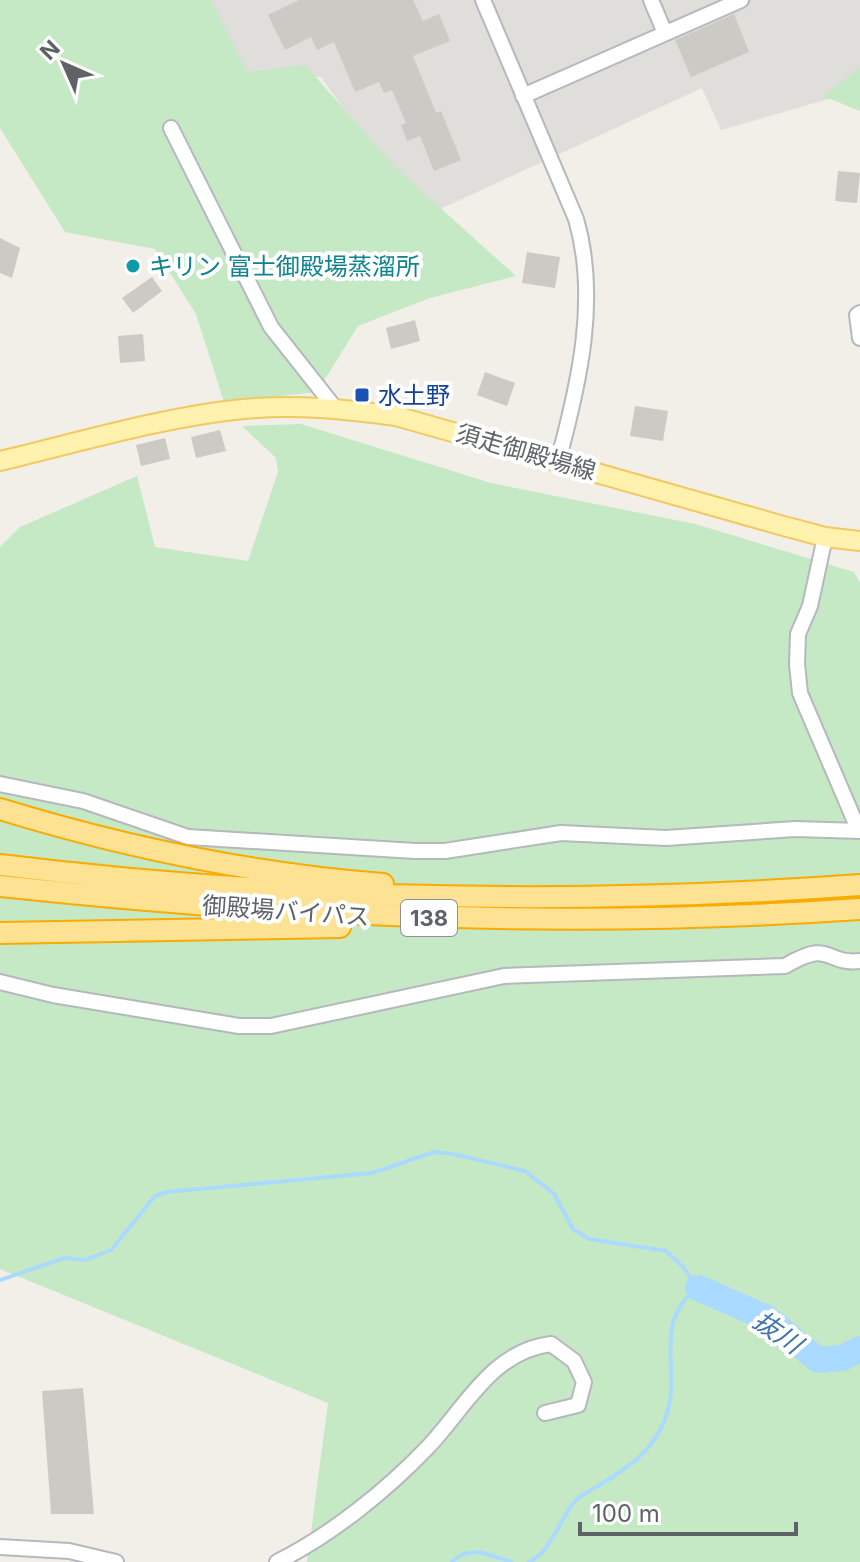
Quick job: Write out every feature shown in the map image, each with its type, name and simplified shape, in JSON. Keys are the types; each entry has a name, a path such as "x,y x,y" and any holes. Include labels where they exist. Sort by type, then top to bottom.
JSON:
{"highway":[{"path":"0,809 126,843 216,862 376,883 591,896"},
{"name":"御殿場バイパス","path":"0,865 237,889 483,898 860,885"},
{"name":"御殿場バイパス","path":"0,886 240,910 368,917 540,919 860,909"},
{"path":"0,933 261,930 540,919"}],"main road":[{"name":"須走御殿場線","path":"0,461 206,415 259,408 335,408 396,416 825,537 860,541"}],"street":[{"path":"483,0 576,219 586,253 578,389 558,461"},
{"path":"651,0 665,33"},
{"path":"523,96 741,0"},
{"path":"171,128 271,327 335,408"},
{"path":"860,313 857,315 860,338"},
{"path":"0,784 83,801 188,837 415,851 445,851 561,833 666,838 795,829 859,831 800,693 798,634 810,606 825,537"},
{"path":"0,982 53,995 239,1026 271,1026 504,976 785,966 809,952 829,953 849,962 860,961"},
{"path":"277,1562 367,1502 428,1448 487,1375 529,1346 551,1344 574,1361 584,1382 578,1405 545,1413"},
{"path":"0,1547 69,1551 116,1562"}],"shaded area":[{"path":"207,0 860,0 860,90 721,130 702,88 421,218 321,77 242,77"}],"green space":[{"path":"0,0 211,0 247,72 305,65 398,170 516,276 430,298 358,326 317,392 224,402 196,314 155,249 65,232 0,128"},
{"path":"860,67 860,111 823,96"},
{"path":"301,424 491,483 695,524 854,572 860,583 860,1562 307,1562 328,1403 0,1269 0,547 20,527 137,476 155,547 248,561 278,472 276,458 242,426"}],"building":[{"path":"299,0 413,0 423,21 439,14 450,41 413,56 436,113 441,111 461,160 434,171 420,136 407,141 401,125 406,123 392,90 384,93 379,82 355,92 334,42 317,50 311,37 285,50 268,15"},
{"path":"734,14 749,52 691,77 675,40"},
{"path":"838,171 860,173 857,203 835,201"},
{"path":"0,238 20,248 12,278 0,273"},
{"path":"527,252 560,257 555,288 522,283"},
{"path":"152,277 162,291 133,313 122,298"},
{"path":"415,320 420,341 391,349 386,328"},
{"path":"143,334 145,361 120,363 118,336"},
{"path":"485,372 515,383 507,406 477,395"},
{"path":"635,406 668,411 663,441 630,436"},
{"path":"220,430 226,451 196,458 191,437"},
{"path":"165,438 170,459 141,466 136,445"},
{"path":"83,1388 94,1514 51,1514 42,1391"}],"waterway":[{"path":"0,1280 64,1258 85,1260 111,1250 155,1196 167,1192 372,1173 434,1152 525,1171 554,1194 573,1229 589,1239 666,1251 698,1288 683,1302 675,1318 671,1334 669,1406 658,1435 635,1460 578,1499 543,1552 529,1562"},
{"name":"抜川","path":"698,1288 767,1318 818,1360 842,1358 860,1349"},
{"path":"452,1562 465,1553 473,1552 511,1562"}],"place":[{"name":"キリン 富士御殿場蒸溜所","path":"133,266"},
{"name":"水土野","path":"362,395"}]}
